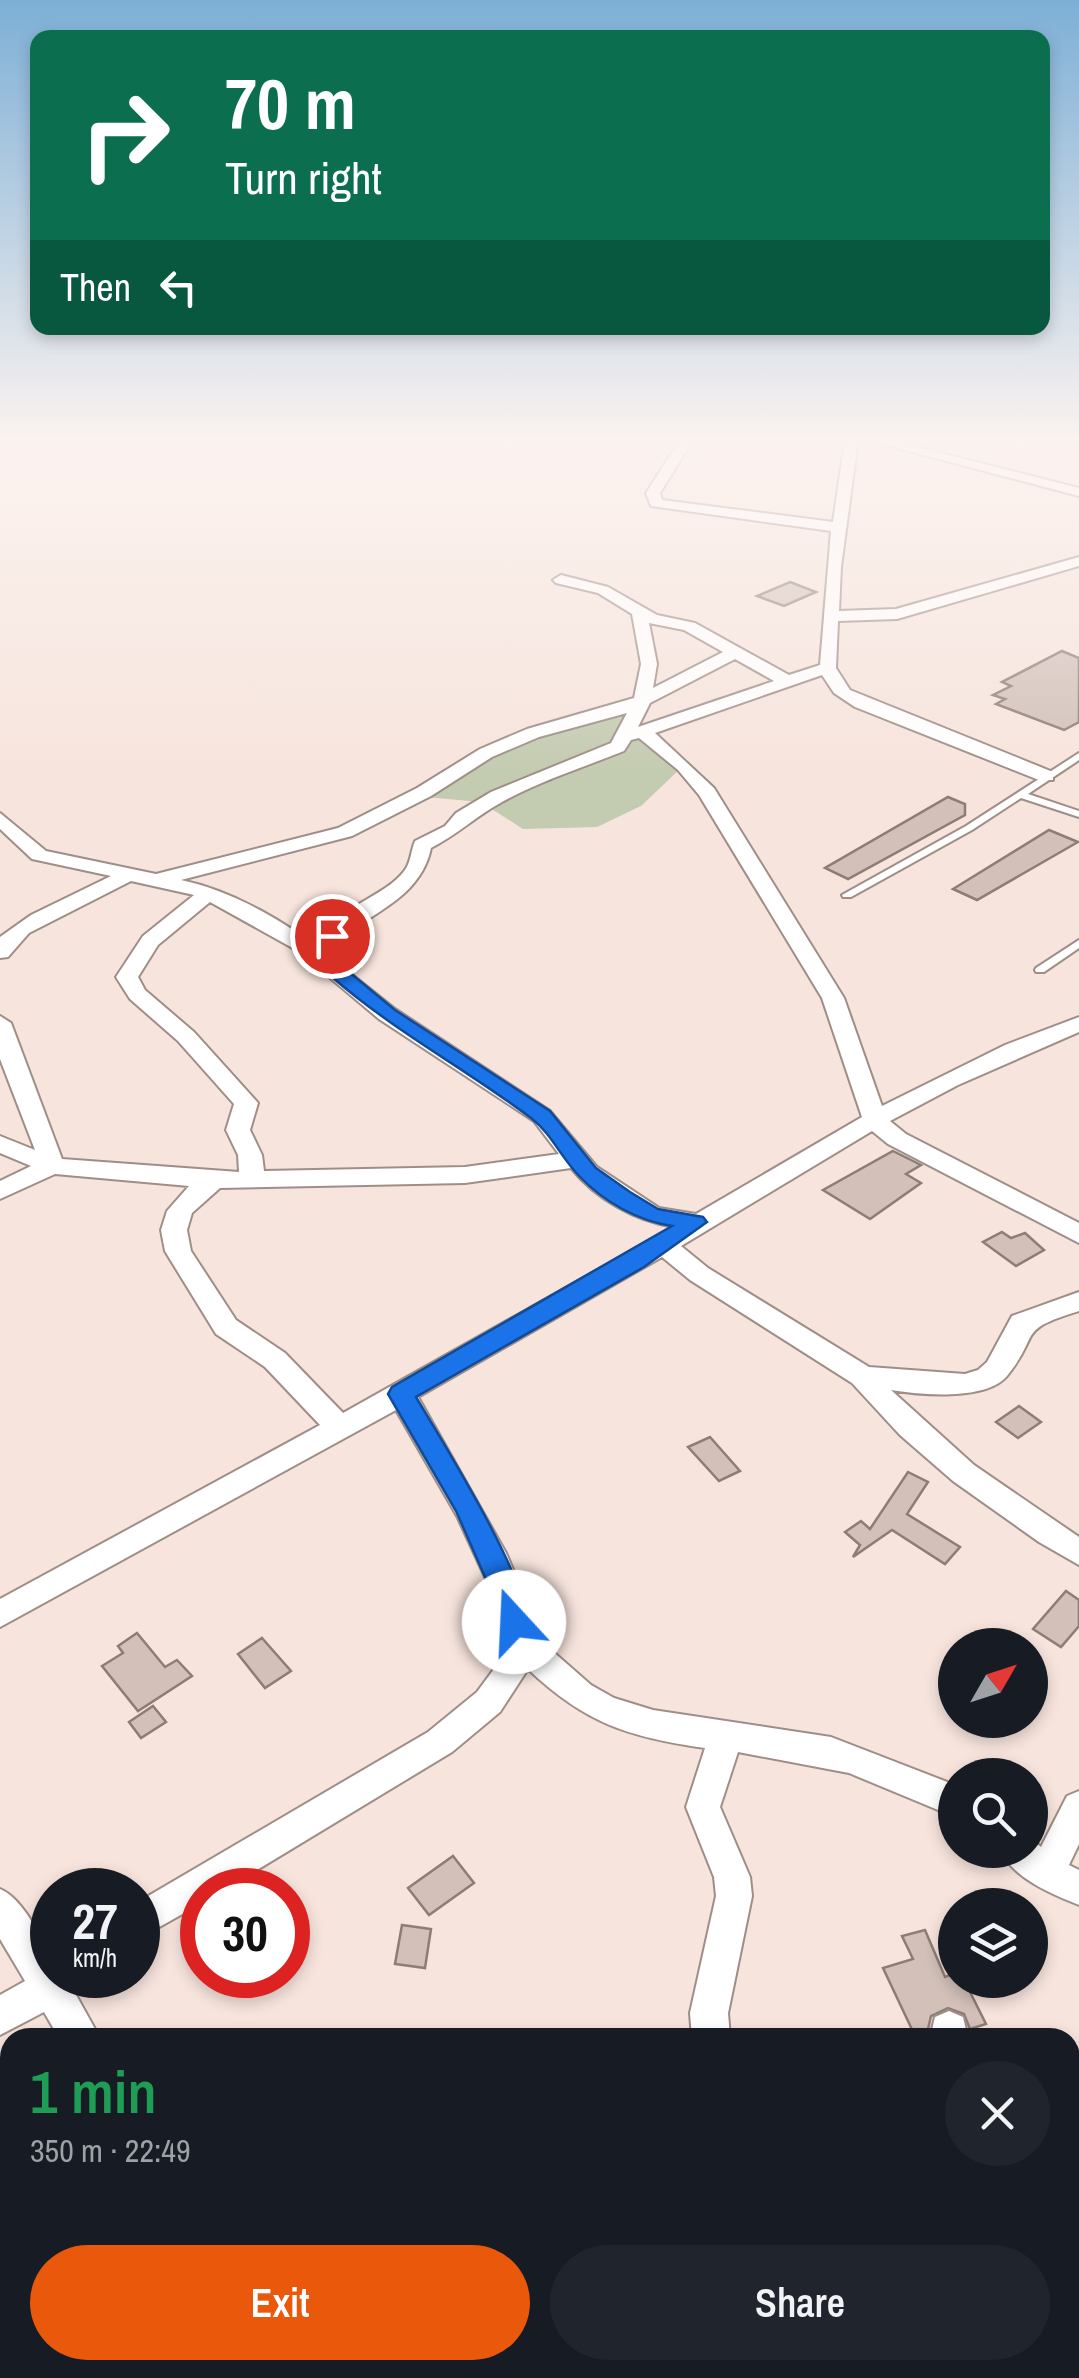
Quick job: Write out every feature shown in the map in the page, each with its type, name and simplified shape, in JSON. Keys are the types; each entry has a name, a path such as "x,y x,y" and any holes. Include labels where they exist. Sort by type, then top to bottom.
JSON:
{"street":[{"path":"836,551 828,668 839,689 861,703 951,740 1021,762 1046,776"},
{"path":"831,616 896,614 1079,562"},
{"path":"562,580 603,590 653,619 687,625 787,681"},
{"path":"634,734 649,664 640,611"},
{"path":"154,881 345,832 424,792 486,753 534,733 608,716 734,652"},
{"path":"338,973 343,961 333,942 336,930 395,892 417,869 422,845 452,830 486,802 608,753 634,734 828,668"},
{"path":"634,734 684,766 707,792 832,998 875,1121 897,1139 1079,1234"},
{"path":"0,819 39,855 209,894 268,924 388,1014 542,1116 605,1186 652,1215 695,1222"},
{"path":"0,952 13,934 110,889 125,876"},
{"path":"209,894 172,920 140,954 128,977 130,988 181,1032 246,1103 238,1130 250,1155 252,1181"},
{"path":"0,1023 11,1064 32,1107 52,1166"},
{"path":"0,1614 401,1394 875,1121 1026,1043 1079,1024"},
{"path":"0,1144 52,1166 252,1181 464,1175 577,1159"},
{"path":"0,1191 52,1166"},
{"path":"214,1180 180,1211 174,1230 178,1252 226,1328 276,1360 339,1427"},
{"path":"664,1242 679,1260 699,1274 862,1376 921,1440 1079,1554"},
{"path":"862,1376 949,1384 978,1381 997,1369 1022,1323 1079,1301"},
{"path":"160,1909 440,1742 502,1688 512,1670 519,1642 510,1602 479,1532 428,1435 401,1394"},
{"path":"519,1642 598,1707 679,1730 727,1734 854,1758 938,1794"},
{"path":"710,2028 708,2013 734,1896 732,1876 703,1807 727,1734"},
{"path":"1048,1870 1079,1807"},
{"path":"0,1906 30,1946"},
{"path":"0,2016 30,1983"},
{"path":"61,1998 76,2028"}],"lane":[{"path":"847,895 969,828 1079,756"},
{"path":"1019,794 1079,814"},
{"path":"1040,970 1079,943"}],"green space":[{"path":"605,712 651,726 654,740 683,766 641,806 597,827 523,829 481,802 425,797 471,756 545,723"}],"building":[{"path":"790,582 816,592 784,606 757,596"},
{"path":"1062,651 1079,658 1079,722 1064,730 996,704 1005,699 993,695 1011,686 1002,682"},
{"path":"948,797 965,804 965,815 848,879 825,868"},
{"path":"1049,830 1078,842 977,900 953,889"},
{"path":"893,1151 921,1165 906,1174 921,1183 870,1219 823,1190"},
{"path":"1002,1232 1011,1238 1025,1233 1044,1250 1016,1266 983,1242"},
{"path":"1019,1406 1041,1422 1018,1438 996,1422"},
{"path":"710,1437 740,1471 719,1481 688,1447"},
{"path":"908,1472 928,1482 907,1514 960,1547 945,1564 892,1530 853,1557 860,1545 845,1532 861,1521 870,1529"},
{"path":"1066,1591 1079,1600 1079,1626 1061,1647 1048,1639 1048,1628 1034,1628"},
{"path":"137,1633 165,1667 177,1660 192,1676 138,1711 102,1666 123,1653 118,1646"},
{"path":"262,1638 291,1671 265,1688 238,1654"},
{"path":"153,1706 166,1722 141,1738 129,1722"},
{"path":"453,1856 474,1883 429,1915 408,1888"},
{"path":"402,1925 431,1929 425,1968 395,1964"},
{"path":"925,1930 938,1961 938,1998 973,1998 986,2024 970,2028 964,2014 948,2008 931,2016 928,2028 911,2028 883,1968 913,1959 902,1936"}],"route":[{"path":"332,936 343,961 338,973 388,1014 542,1116 588,1173 652,1215 695,1222 636,1261 401,1394 468,1509 510,1602 514,1622"}]}
